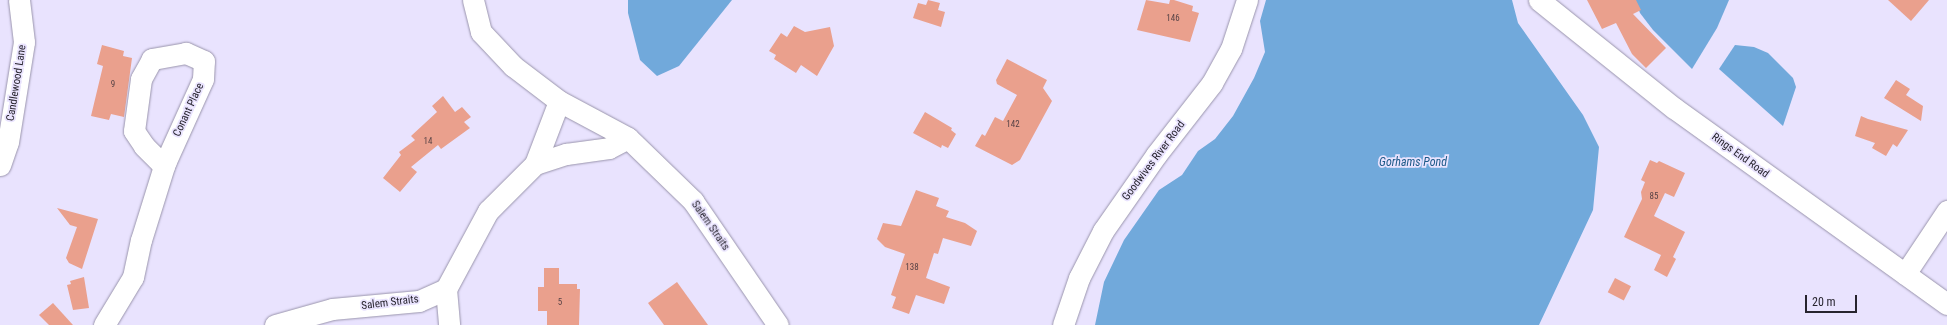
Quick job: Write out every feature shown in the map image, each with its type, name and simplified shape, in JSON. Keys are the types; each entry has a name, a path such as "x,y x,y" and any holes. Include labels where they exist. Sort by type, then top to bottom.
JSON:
{"street":[{"name":"Candlewood Lane","path":"0,164 8,142 24,42 19,0"},
{"name":"Salem Straits","path":"473,0 481,32 513,66 559,101 628,138 693,201 778,325"},
{"name":"Goodwives River Road","path":"1063,325 1079,278 1103,231 1156,154 1212,83 1231,49 1248,0"},
{"name":"Rings End Road","path":"1539,0 1674,108 1947,304"},
{"name":"Conant Place","path":"104,325 133,277 141,240 164,166 203,79 204,62 186,53 152,59 141,79 134,131 144,146 164,166"},
{"path":"449,325 446,289 488,211 535,164 559,101"},
{"path":"535,164 566,154 609,148 628,138"},
{"path":"1905,274 1947,210"},
{"name":"Salem Straits","path":"275,325 332,309 419,301 446,289"}],"water":[{"path":"628,0 732,0 679,66 657,76 640,60 628,13"},
{"name":"Gorhams Pond","path":"1266,0 1512,0 1518,23 1583,115 1599,147 1593,210 1539,325 1095,325 1104,282 1124,240 1159,190 1182,175 1198,151 1215,139 1233,116 1254,78 1265,52 1260,21"},
{"path":"1635,0 1729,0 1717,28 1692,69 1653,30 1640,13"},
{"path":"1735,45 1754,47 1768,53 1793,78 1796,87 1783,126 1719,69"}],"building":[{"path":"928,0 940,3 938,10 945,12 941,27 913,18 918,3 926,5"},
{"path":"1146,0 1169,4 1170,0 1174,0 1193,6 1192,11 1199,13 1190,42 1137,30"},
{"path":"1587,0 1636,0 1641,10 1633,14 1666,48 1646,68 1632,54 1616,23 1602,29"},
{"path":"1888,0 1929,0 1911,21"},
{"path":"794,26 805,32 830,27 834,46 817,76 801,65 796,73 774,59 776,55 769,51 781,33 787,37"},
{"path":"102,45 124,51 123,56 132,58 124,117 111,114 109,120 91,116 103,66 97,64"},
{"path":"1007,59 1047,80 1043,88 1052,101 1020,160 1012,165 975,146 982,134 985,136 995,117 1003,121 1017,95 997,84 996,80"},
{"path":"1896,80 1910,89 1906,95 1923,106 1921,121 1884,98"},
{"path":"443,96 455,112 462,107 471,117 464,122 470,128 441,149 438,145 411,167 417,172 400,192 383,178 401,155 399,152 415,140 411,136 437,112 432,106"},
{"path":"925,112 952,128 951,130 956,134 948,148 942,145 941,148 913,133"},
{"path":"1861,116 1908,130 1897,147 1893,144 1886,156 1872,148 1875,143 1855,136"},
{"path":"1650,160 1657,163 1659,161 1685,173 1674,197 1665,193 1654,216 1685,232 1673,257 1676,259 1667,277 1654,270 1661,255 1624,237 1642,199 1641,192 1645,182 1641,180"},
{"path":"916,190 939,198 936,206 949,211 946,217 965,223 977,231 971,246 943,238 938,254 934,253 926,278 950,287 944,304 916,295 909,314 892,308 896,297 891,295 905,254 885,247 877,239 883,223 901,226"},
{"path":"57,208 98,219 82,269 69,263 66,258 77,227 70,225"},
{"path":"544,268 559,268 559,284 577,284 577,289 580,289 579,325 547,325 547,311 538,311 538,287 544,287"},
{"path":"84,277 89,308 73,310 67,285 71,284 70,281"},
{"path":"1615,278 1631,286 1624,300 1608,292"},
{"path":"677,282 708,325 664,325 648,303"},
{"path":"53,303 73,325 49,325 39,315"}]}
